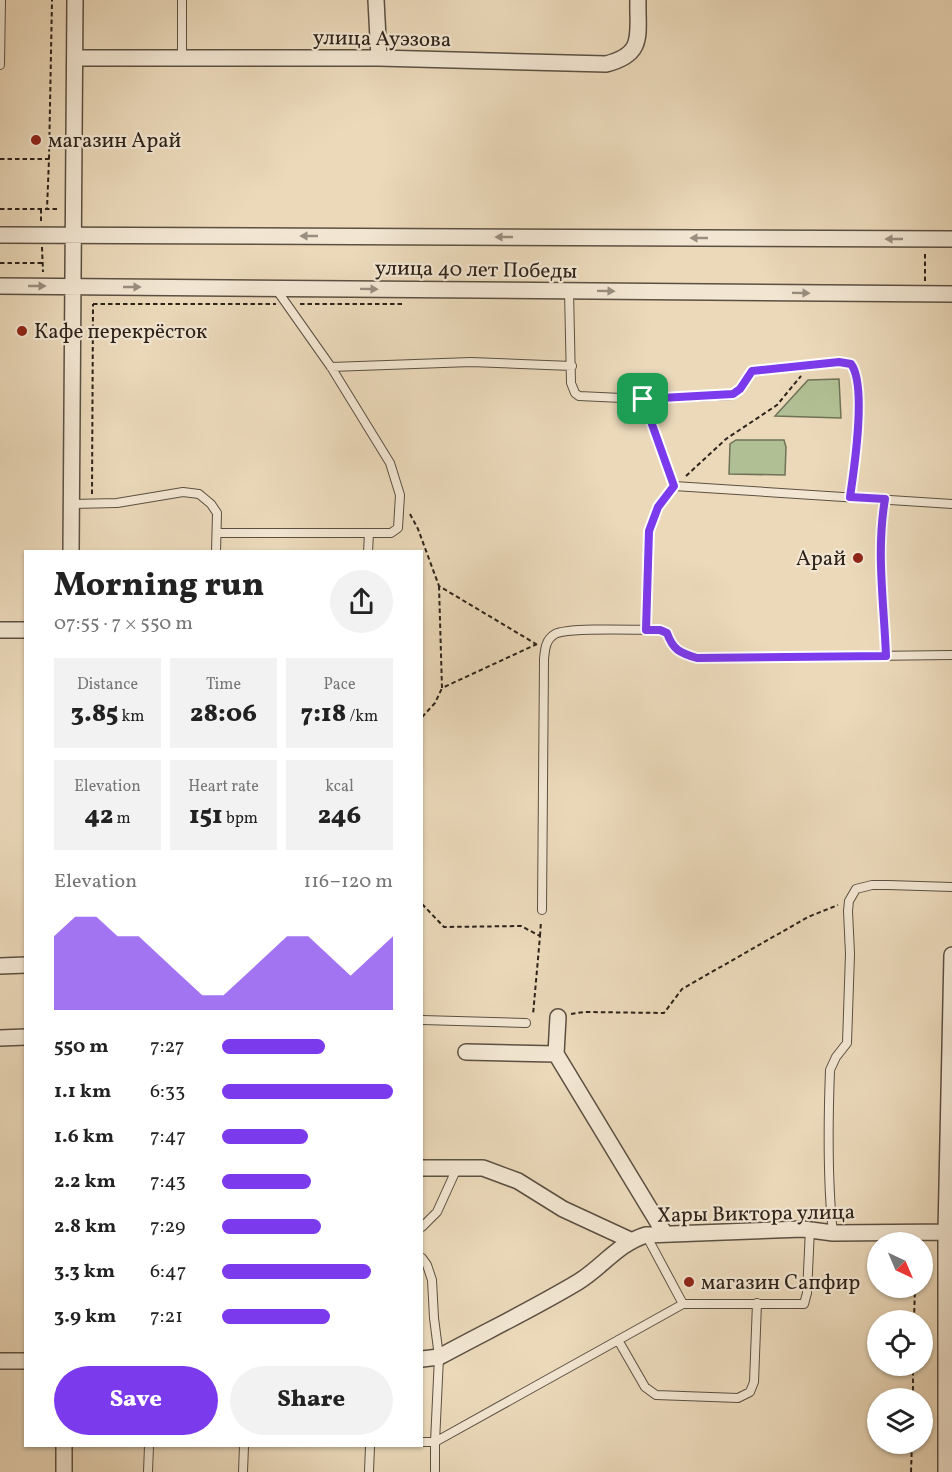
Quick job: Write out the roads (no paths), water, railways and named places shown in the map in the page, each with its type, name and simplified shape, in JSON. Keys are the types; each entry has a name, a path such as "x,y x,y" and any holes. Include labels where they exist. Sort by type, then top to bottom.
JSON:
{"street":[{"path":"71,550 75,0"},
{"path":"376,0 379,58"},
{"name":"улица Ауэзова","path":"75,58 379,58 606,64 623,60 631,54 637,41 638,0"},
{"name":"улица 40 лет Победы","path":"0,235 952,239"},
{"name":"улица 40 лет Победы","path":"0,286 952,294"},
{"path":"0,630 24,630"},
{"path":"946,1472 952,955"},
{"path":"0,966 24,965"},
{"path":"558,1017 556,1054 665,1234"},
{"path":"0,1038 24,1037"},
{"path":"466,1052 556,1054"},
{"path":"423,1168 483,1168 518,1181 563,1209 630,1240"},
{"name":"Хары Виктора улица","path":"423,1359 439,1357 579,1281 608,1260 630,1240 646,1235 810,1229 833,1233 949,1232"},
{"path":"0,1360 24,1361"},
{"path":"64,1447 64,1472"}],"lane":[{"path":"0,66 1,0"},
{"path":"182,0 182,58"},
{"path":"217,533 391,533 398,528 400,495 390,463 331,367 276,288"},
{"path":"569,291 571,383 575,393 579,396 643,399 733,394 740,389 752,371 839,362 851,364 855,369 858,384 857,455 850,497"},
{"path":"331,367 471,362 572,366"},
{"path":"643,399 677,486"},
{"path":"677,486 952,504"},
{"path":"646,630 649,531 658,507 677,486"},
{"path":"72,504 117,503 183,492 200,494 217,513 216,550"},
{"path":"885,499 881,522 880,573 886,656"},
{"path":"368,550 369,533"},
{"path":"542,910 544,660 546,643 556,633 660,630 667,633 673,646 679,652 697,658 952,655"},
{"path":"833,1233 828,1159 830,1070 847,1043 849,901 856,889 872,885 952,887"},
{"path":"423,1020 530,1022"},
{"path":"423,1226 437,1212 457,1168"},
{"path":"423,1442 435,1442 683,1304 804,1304 807,1293 810,1229"},
{"path":"646,1235 683,1304"},
{"path":"423,1259 432,1281 439,1357 435,1472"},
{"path":"618,1340 645,1387 656,1395 738,1398 750,1392 754,1382 756,1303"},
{"path":"148,1472 149,1447"},
{"path":"243,1472 244,1447"},
{"path":"369,1472 370,1447"}],"place":[{"name":"магазин Арай","path":"36,140"},
{"name":"Кафе перекрёсток","path":"22,331"},
{"name":"Арай","path":"858,558"},
{"name":"магазин Сапфир","path":"689,1282"}]}
